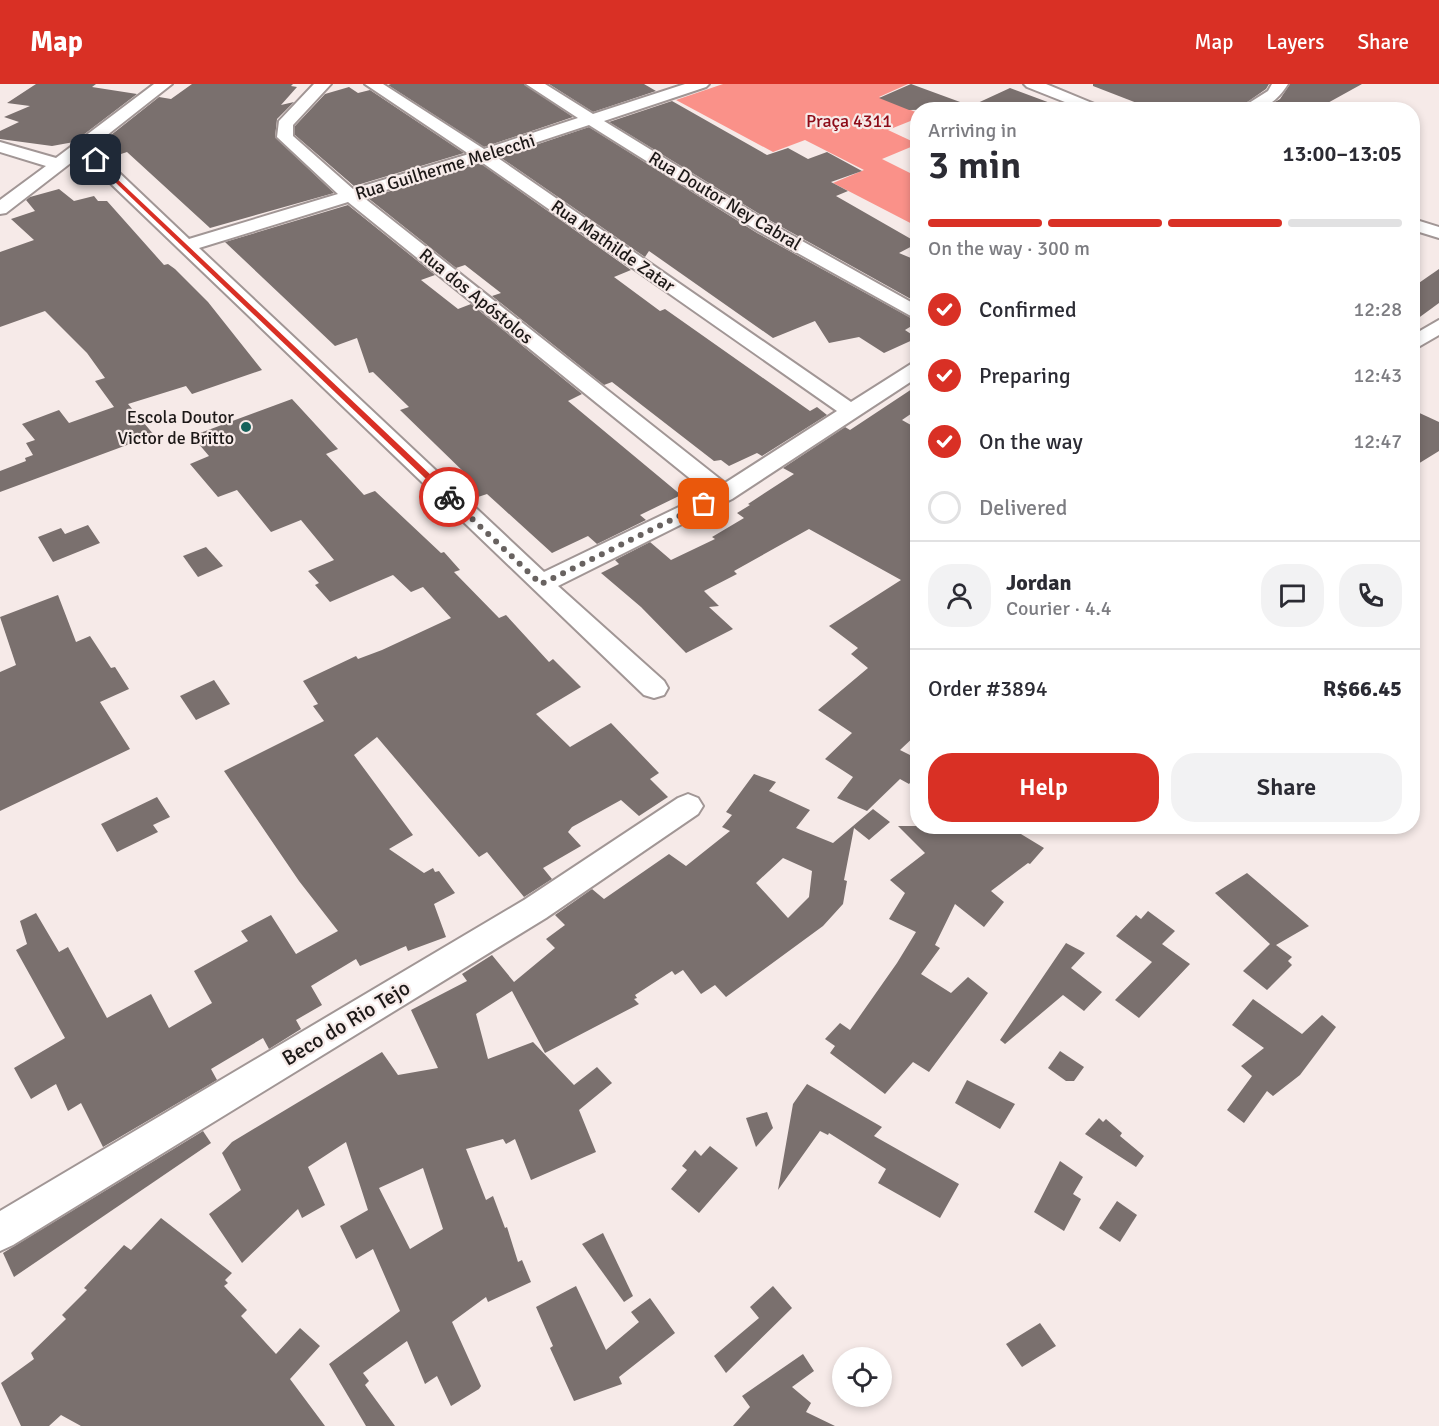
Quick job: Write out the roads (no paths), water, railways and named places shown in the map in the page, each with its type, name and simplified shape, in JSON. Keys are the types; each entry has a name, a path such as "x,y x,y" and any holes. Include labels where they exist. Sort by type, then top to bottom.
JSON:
{"street":[{"path":"0,209 164,84"},
{"name":"Rua dos Apóstolos","path":"323,84 285,124 285,137 351,196 724,494"},
{"name":"Rua Mathilde Zatar","path":"373,84 482,155 852,412"},
{"name":"Rua Doutor Ney Cabral","path":"534,84 764,226 910,309"},
{"name":"Rua Guilherme Melecchi","path":"186,246 594,120 701,84"},
{"path":"1032,84 1080,102"},
{"path":"1260,102 1274,94 1280,84"},
{"path":"81,146 541,584 654,688"},
{"path":"0,147 57,164"},
{"path":"1420,226 1439,233"},
{"path":"1420,339 1439,326"},
{"path":"541,584 724,494 910,373"},
{"name":"Beco do Rio Tejo","path":"0,1232 535,909 688,806"}],"place":[{"name":"Escola Doutor Victor de Britto","path":"246,427"}],"park label":[{"name":"Praça 4311","path":"849,121"}]}
